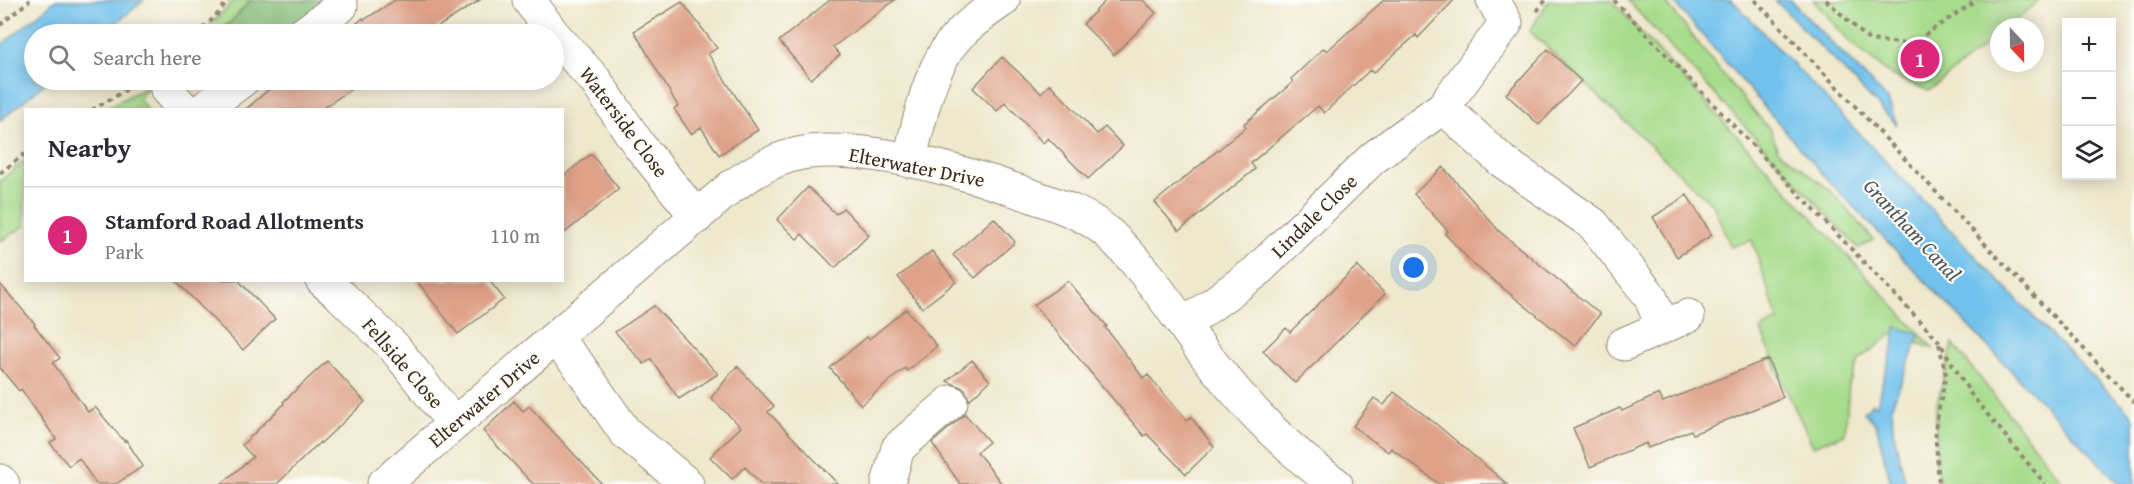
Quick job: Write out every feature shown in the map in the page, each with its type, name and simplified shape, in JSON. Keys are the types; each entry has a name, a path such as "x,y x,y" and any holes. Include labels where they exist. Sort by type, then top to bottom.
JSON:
{"street":[{"name":"Waterside Close","path":"529,0 547,24"},
{"path":"909,161 930,86 948,48 975,19 1003,0"},
{"name":"Lindale Close","path":"1184,325 1256,272 1373,158 1443,107 1506,23 1493,0"},
{"path":"317,24 341,6"},
{"name":"Waterside Close","path":"564,45 595,80 639,145 697,217"},
{"path":"205,108 229,90"},
{"path":"1443,107 1502,161 1593,224 1650,296 1676,322 1624,344"},
{"name":"Elterwater Drive","path":"384,484 731,187 764,165 808,152 852,152 909,161 985,179 1072,210 1106,231 1132,256 1244,401 1280,437 1320,473 1336,484"},
{"name":"Fellside Close","path":"324,282 394,347 454,424"},
{"path":"555,339 578,363 625,432 687,484"},
{"path":"888,484 898,448 951,402"}],"path":[{"path":"0,25 30,0"},
{"path":"207,24 228,0"},
{"path":"1614,0 1938,340 1970,393 2045,484"},
{"path":"1755,0 1878,134 2134,402"},
{"path":"1826,0 1869,40 1911,44 1977,0"},
{"path":"101,108 165,93"},
{"path":"0,173 24,155"},
{"path":"1938,340 1946,375 1935,429 1939,484"}],"green space":[{"path":"235,0 251,0 227,24 211,24"},
{"path":"251,0 340,0 306,24 229,24"},
{"path":"1549,0 1611,0 1934,349 1893,334 1860,359 1849,384 1845,434 1813,446 1761,330 1778,320 1752,240 1731,247 1713,205 1530,31"},
{"path":"1627,0 1664,0 1771,131 1778,150 1831,191 1874,240 1858,248"},
{"path":"1813,0 2040,0 2018,18 1990,18 1990,41 1929,91 1891,75 1851,43"},
{"path":"140,90 145,90 139,100 147,108 106,108"},
{"path":"24,161 24,227 0,241 0,181"},
{"path":"1953,344 2064,484 1940,484 1936,469 1936,406"}],"water":[{"path":"56,0 144,0 115,24 27,24"},
{"name":"Grantham Canal","path":"1672,0 1732,0 2043,327 2134,417 2134,484 2120,484 1826,178"},
{"path":"1775,0 1790,0 1888,100 1897,125"},
{"path":"24,26 24,90 37,90 0,121 0,46"},
{"path":"1896,327 1920,334 1892,405 1893,430 1906,484 1891,484 1876,424 1864,412 1873,403 1877,406 1894,345"}],"building":[{"path":"395,0 480,0 443,24 356,24 363,18 364,20"},
{"path":"830,0 895,0 833,47 840,55 811,79 779,41"},
{"path":"1106,0 1143,0 1156,13 1114,55 1083,24"},
{"path":"1384,0 1454,0 1418,38 1416,35 1373,73 1370,70 1324,113 1318,106 1251,163 1255,169 1179,231 1155,202 1246,127 1244,124 1293,82 1291,79 1324,48 1327,51"},
{"path":"682,2 717,48 708,54 758,130 719,155 701,127 691,134 674,109 678,106 634,31"},
{"path":"1548,49 1581,81 1539,125 1506,94"},
{"path":"1002,57 1041,93 1050,84 1097,134 1105,127 1123,146 1088,179 1048,138 1043,143 1005,102 997,111 973,88"},
{"path":"268,90 350,90 323,108 247,108"},
{"path":"591,154 619,189 564,233 564,175"},
{"path":"1443,167 1500,232 1600,314 1575,346 1473,264 1445,234 1448,231 1414,194"},
{"path":"808,187 836,214 843,208 869,235 835,268 802,234 797,239 777,220"},
{"path":"1687,195 1712,235 1677,257 1653,217"},
{"path":"994,218 1015,242 975,278 953,255"},
{"path":"932,251 956,282 922,308 898,277"},
{"path":"1357,266 1385,294 1295,383 1263,351 1286,328 1290,332"},
{"path":"1068,281 1107,326 1105,327 1143,378 1148,375 1187,421 1191,417 1214,447 1186,474 1147,434 1144,436 1034,305"},
{"path":"177,282 240,282 275,319 243,350"},
{"path":"418,282 491,282 504,299 458,334"},
{"path":"0,284 35,324 60,358 53,363 88,412 95,407 124,441 126,440 143,466 116,484 96,484 79,458 69,466 50,443 56,439 21,389 19,391 0,368"},
{"path":"654,306 718,374 679,399 651,359 644,364 615,332"},
{"path":"906,309 937,346 907,371 905,368 861,405 830,368"},
{"path":"1768,359 1783,397 1693,434 1691,430 1648,448 1646,443 1590,467 1573,428 1620,408 1622,411 1659,394 1663,402"},
{"path":"972,360 990,381 969,400 965,389 947,381"},
{"path":"327,361 365,402 277,484 221,484 253,457 242,445"},
{"path":"737,366 774,406 768,412 838,484 761,484 745,467 732,479 710,457 741,427 711,398"},
{"path":"1394,392 1435,423 1507,484 1439,484 1391,448 1388,452 1353,426 1374,398 1384,405"},
{"path":"514,401 523,411 529,406 602,484 533,484 483,431"},
{"path":"965,414 989,442 977,452 1002,484 960,484 932,443"}],"place":[{"name":"Stamford Road Allotments","path":"1920,59"}]}
